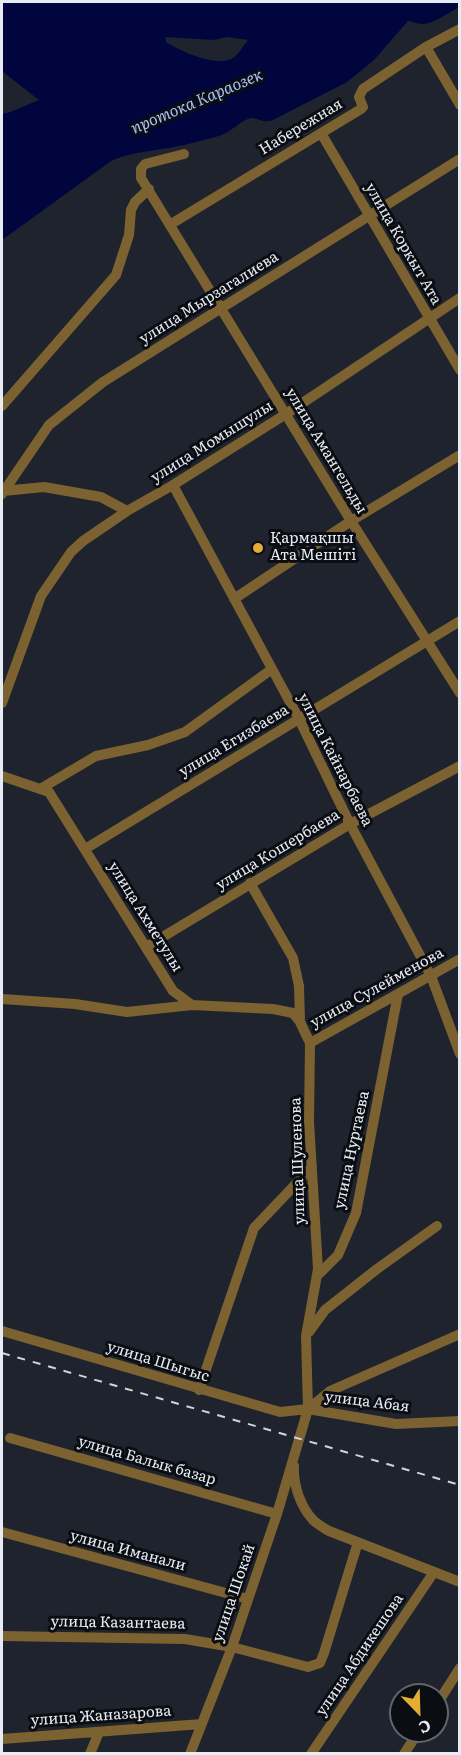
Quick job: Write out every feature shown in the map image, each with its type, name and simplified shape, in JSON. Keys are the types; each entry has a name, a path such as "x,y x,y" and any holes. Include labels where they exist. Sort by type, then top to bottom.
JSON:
{"street":[{"name":"Набережная","path":"171,224 361,109 363,107 359,97 363,89 426,47 459,29"},
{"path":"426,47 459,105"},
{"name":"улица Коркыт Ата","path":"321,133 459,370"},
{"path":"2,406 116,275 129,236 131,210 135,202 149,189 141,178 141,169 145,164 184,154"},
{"name":"улица Мырзагалиева","path":"2,492 49,425 103,381 459,159"},
{"name":"улица Амангельды","path":"149,189 351,521 459,693"},
{"name":"улица Момышулы","path":"2,703 41,596 71,552 82,541 127,510 286,414 459,298"},
{"path":"234,599 351,521 459,455"},
{"name":"улица Кайнарбаева","path":"173,484 299,719 350,824 431,976 459,1054"},
{"path":"2,492 44,488 101,497 127,510"},
{"name":"улица Егизбаева","path":"84,849 459,621"},
{"path":"40,789 96,756 148,745 185,732 272,669"},
{"name":"улица Кошербаева","path":"146,947 350,824 459,766"},
{"name":"улица Ахметулы","path":"2,776 49,792 173,991 192,1005"},
{"path":"250,883 293,958 299,986 300,1022"},
{"name":"улица Сулейменова","path":"310,1043 459,959"},
{"name":"улица Нуртаева","path":"316,1277 338,1255 356,1213 398,994"},
{"path":"2,999 75,1004 127,1012 192,1005 273,1008 293,1013 310,1043"},
{"name":"улица Шуленова","path":"310,1043 309,1122 318,1269 316,1277"},
{"path":"199,1390 254,1228 312,1167"},
{"path":"306,1336 325,1310 437,1226"},
{"path":"308,1409 306,1336 316,1277"},
{"name":"улица Шыгыс","path":"2,1331 280,1412 308,1409"},
{"path":"308,1409 330,1391 459,1334"},
{"name":"улица Абая","path":"308,1409 396,1424 459,1421"},
{"name":"улица Шокай","path":"190,1754 232,1647 277,1514 308,1409"},
{"name":"улица Балык базар","path":"10,1438 277,1514"},
{"path":"294,1452 293,1475 297,1495 313,1520 329,1531 459,1582"},
{"name":"улица Иманали","path":"2,1532 248,1599"},
{"name":"улица Казантаева","path":"2,1636 185,1639 232,1647 308,1667 320,1663 324,1653 358,1542"},
{"name":"улица Абдикешова","path":"312,1754 434,1572"},
{"path":"449,1684 459,1668"},
{"name":"улица Жаназарова","path":"2,1739 202,1724"},
{"path":"90,1754 99,1731"}],"water":[{"name":"протока Караозек","path":"2,2 459,2 460,7 427,23 408,21 374,60 347,82 273,120 251,118 219,136 133,154 111,161 2,240 2,114 39,100 2,71","holes":["165,37 213,40 227,37 248,40 233,58 217,61 180,50 166,42"]}],"railway":[{"path":"2,1353 460,1485"}],"place":[{"name":"Қармақшы Ата Мешіті","path":"258,548"}]}
